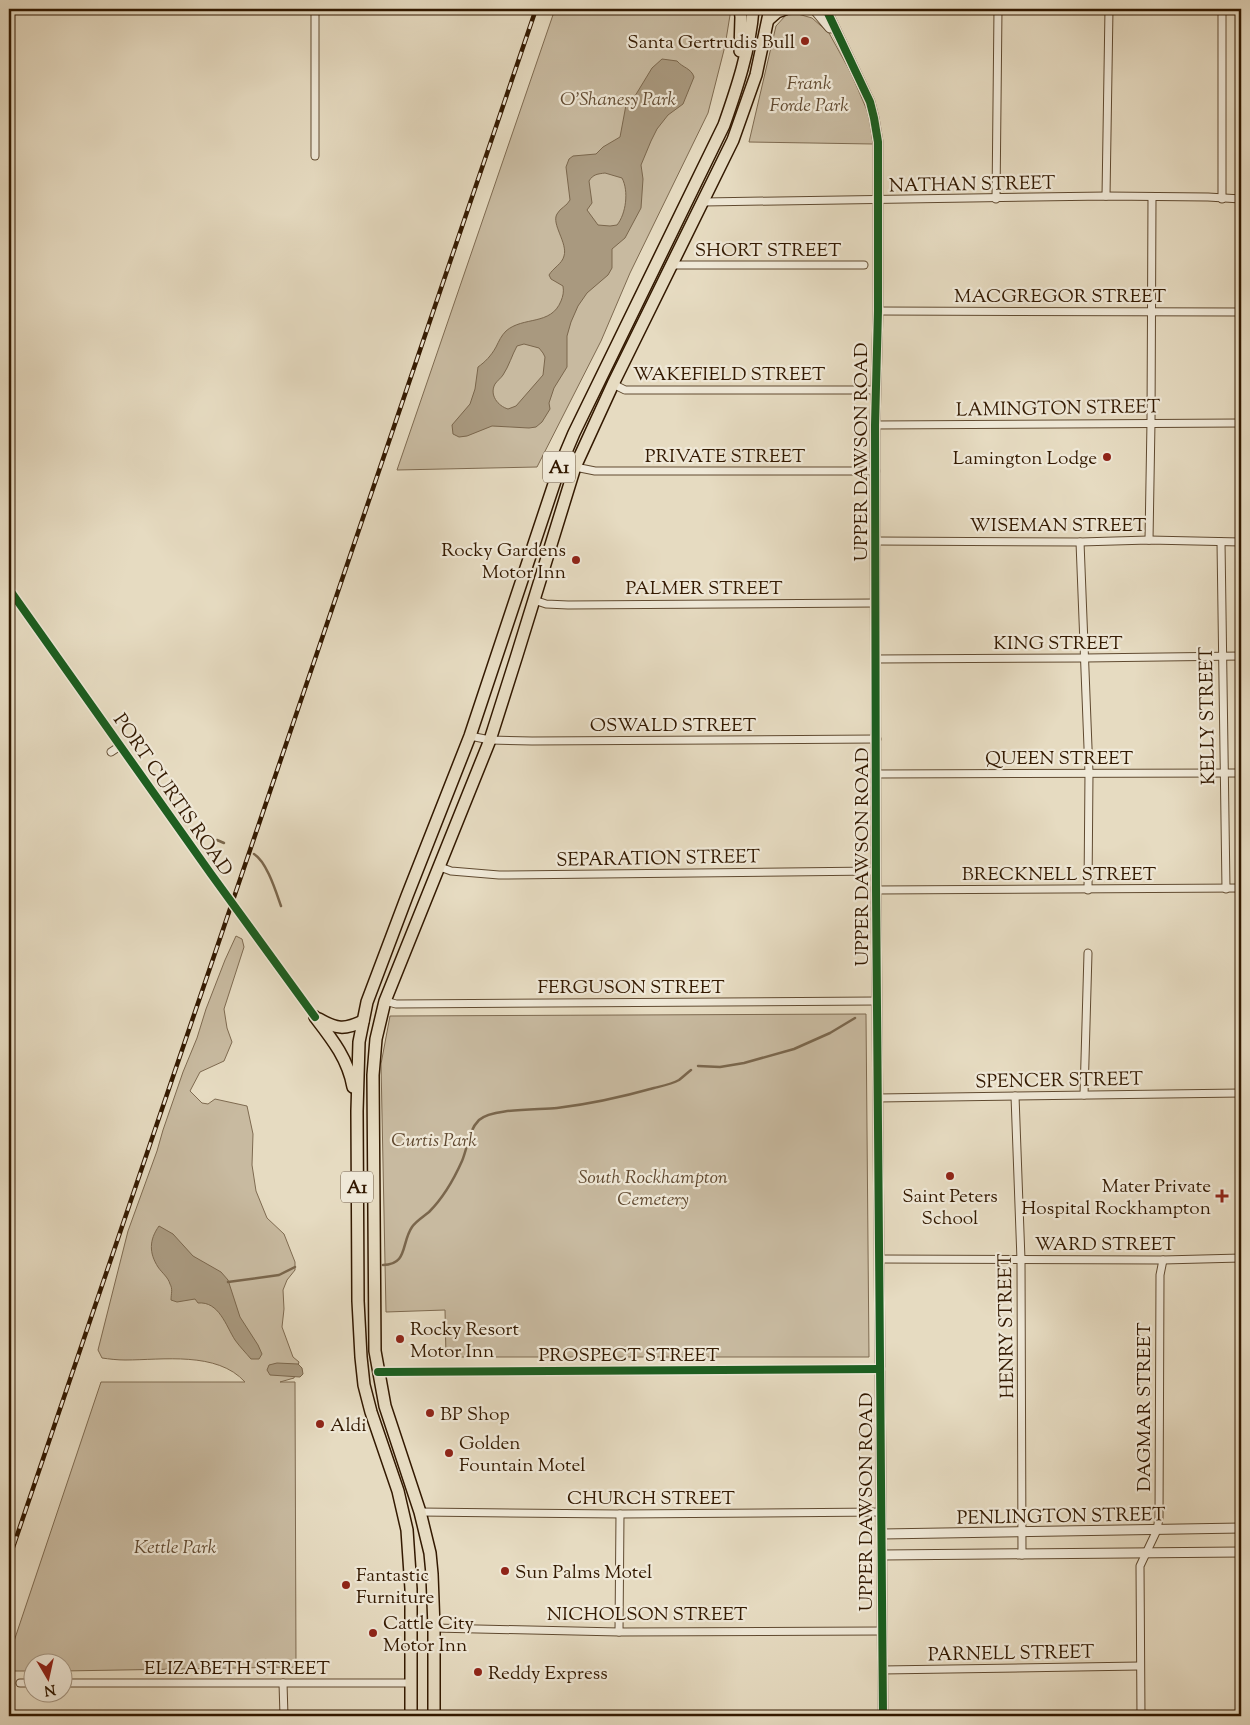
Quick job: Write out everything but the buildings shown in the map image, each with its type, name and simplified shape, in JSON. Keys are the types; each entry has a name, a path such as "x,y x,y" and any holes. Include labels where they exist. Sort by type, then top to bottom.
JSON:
{"highway":[{"path":"739,80 740,9"},
{"name":"A1","path":"411,1716 410,1571 404,1515 398,1491 371,1412 362,1373 359,1309 357,1111 359,1051 363,1021 367,1002 470,736 560,466 589,401 724,125 739,80 753,9"},
{"path":"770,14 784,9"},
{"name":"A1","path":"434,1716 434,1628 431,1567 420,1512 391,1425 378,1372 374,1330 373,1075 376,1039 385,1001 490,740 575,467 613,384 733,140 756,75 770,14"},
{"path":"315,1017 338,1028 352,1026 363,1021"},
{"path":"315,1017 346,1062 357,1111"},
{"name":"PROSPECT STREET","path":"362,1373 378,1372"},
{"name":"NICHOLSON STREET","path":"411,1628 434,1628"}],"street":[{"path":"314,156 315,9"},
{"name":"UPPER DAWSON ROAD","path":"814,9 839,38"},
{"name":"UPPER DAWSON ROAD","path":"826,9 870,102 878,142 878,311 875,425 876,890 883,1716"},
{"path":"996,199 998,9"},
{"path":"1106,196 1109,9"},
{"path":"1222,9 1222,199"},
{"name":"NATHAN STREET","path":"704,202 1106,196 1241,199"},
{"path":"1149,540 1152,196"},
{"name":"SHORT STREET","path":"671,265 864,265"},
{"name":"MACGREGOR STREET","path":"878,311 1241,312"},
{"name":"WAKEFIELD STREET","path":"613,384 625,390 876,390"},
{"name":"LAMINGTON STREET","path":"875,425 1241,423"},
{"name":"PRIVATE STREET","path":"575,467 595,471 876,471"},
{"name":"WISEMAN STREET","path":"876,541 1080,542 1149,540 1241,542"},
{"path":"1080,542 1089,773 1088,890"},
{"name":"KELLY STREET","path":"1221,542 1226,889"},
{"name":"PORT CURTIS ROAD","path":"9,589 315,1017"},
{"name":"PALMER STREET","path":"534,600 546,604 568,605 876,603"},
{"name":"KING STREET","path":"876,659 1241,656"},
{"name":"OSWALD STREET","path":"470,736 490,740 532,741 877,739"},
{"path":"111,752 120,746"},
{"name":"QUEEN STREET","path":"877,774 1241,774"},
{"name":"SEPARATION STREET","path":"440,867 451,871 499,875 876,871"},
{"name":"BRECKNELL STREET","path":"876,890 1241,888"},
{"path":"1084,1095 1088,953"},
{"name":"FERGUSON STREET","path":"385,1001 396,1004 422,1004 877,1001"},
{"name":"SPENCER STREET","path":"878,1098 1241,1093"},
{"name":"HENRY STREET","path":"1015,1096 1021,1260 1022,1555"},
{"name":"WARD STREET","path":"880,1259 1164,1260 1241,1258"},
{"name":"DAGMAR STREET","path":"1141,1716 1139,1666 1140,1566 1157,1530 1160,1518 1160,1275 1164,1260"},
{"name":"PROSPECT STREET","path":"378,1372 880,1369"},
{"name":"CHURCH STREET","path":"420,1512 620,1514 882,1512"},
{"path":"619,1632 620,1514"},
{"name":"PENLINGTON STREET","path":"882,1534 1241,1528"},
{"name":"PENLINGTON STREET","path":"882,1556 1241,1552"},
{"name":"NICHOLSON STREET","path":"434,1628 619,1632 882,1631"},
{"name":"PARNELL STREET","path":"882,1670 1139,1666"},
{"name":"ELIZABETH STREET","path":"72,1683 411,1683"},
{"path":"283,1683 284,1716"}],"green space":[{"name":"O'Shanesy Park","path":"555,9 731,9 725,46 708,113 630,273 601,341 537,467 397,470"},
{"name":"Frank Forde Park","path":"798,14 812,18 829,33 851,73 869,115 873,144 749,142 776,26 786,15"},
{"name":"Kettle Park","path":"236,936 242,939 244,947 224,1009 227,1028 232,1042 224,1061 200,1072 190,1091 202,1103 208,1104 215,1099 247,1106 253,1134 252,1165 256,1191 267,1218 284,1234 295,1262 295,1270 287,1280 283,1290 284,1309 282,1327 293,1357 299,1362 294,1378 280,1382 295,1382 296,1667 72,1671 72,1652 22,1652 22,1671 9,1671 9,1656 101,1382 245,1382 233,1372 220,1365 205,1361 189,1359 110,1359 102,1358 98,1350 128,1231 183,1072 225,960"},
{"name":"South Rockhampton Cemetery","path":"866,1014 869,1357 446,1357 445,1310 386,1312 381,1064 390,1016"}],"shaded area":[{"path":"662,59 677,61 691,72 694,77 683,104 668,115 657,129 651,141 641,165 643,179 641,208 625,238 612,249 612,268 608,275 587,293 578,306 571,322 567,336 567,367 554,388 549,403 550,409 542,422 536,427 492,426 467,436 459,437 453,434 452,425 470,404 475,389 478,367 490,356 504,333 513,326 544,318 556,309 561,301 563,286 551,279 549,275 561,261 565,251 556,218 558,212 570,200 566,167 569,159 573,156 596,154 603,147 620,137 626,105 635,96 652,68","holes":["605,173 622,178 624,183 626,202 623,215 617,225 598,225 587,210 592,203 589,181 594,176","524,344 539,348 543,353 545,357 543,375 516,406 508,409 496,400 493,388 505,372 517,346"]},
{"path":"159,1226 173,1234 193,1256 221,1272 228,1280 240,1317 262,1354 259,1359 251,1359 235,1340 217,1310 205,1303 198,1303 195,1299 177,1302 171,1300 171,1286 155,1262 151,1246 153,1236"},
{"path":"277,1363 298,1364 302,1368 303,1374 300,1377 270,1375 267,1370 269,1365"}],"waterway":[{"path":"217,840 224,843"},
{"path":"254,854 267,870 281,906"},
{"path":"698,1066 720,1067 744,1063 794,1049 830,1033 855,1018"},
{"path":"383,1265 397,1261 403,1252 412,1227 439,1201 462,1161 475,1124 485,1116 505,1111 557,1108 618,1097 673,1083 691,1070"},
{"path":"228,1282 279,1275 295,1267"}],"railway":[{"path":"9,1559 536,9"}],"cycle path":[{"path":"826,9 870,102 878,142 878,311 875,425 876,890 883,1716"},
{"path":"9,589 315,1017"},
{"path":"378,1372 880,1369"}],"place":[{"name":"Santa Gertrudis Bull","path":"805,41"},
{"name":"Lamington Lodge","path":"1107,457"},
{"name":"Rocky Gardens Motor Inn","path":"576,560"},
{"name":"Saint Peters School","path":"950,1176"},
{"name":"Mater Private Hospital Rockhampton","path":"1222,1196"},
{"name":"Rocky Resort Motor Inn","path":"400,1339"},
{"name":"BP Shop","path":"430,1413"},
{"name":"Aldi","path":"320,1424"},
{"name":"Golden Fountain Motel","path":"449,1453"},
{"name":"Sun Palms Motel","path":"505,1571"},
{"name":"Fantastic Furniture","path":"346,1585"},
{"name":"Cattle City Motor Inn","path":"373,1633"},
{"name":"Reddy Express","path":"478,1672"}],"park label":[{"name":"Curtis Park","path":"434,1139"}]}
